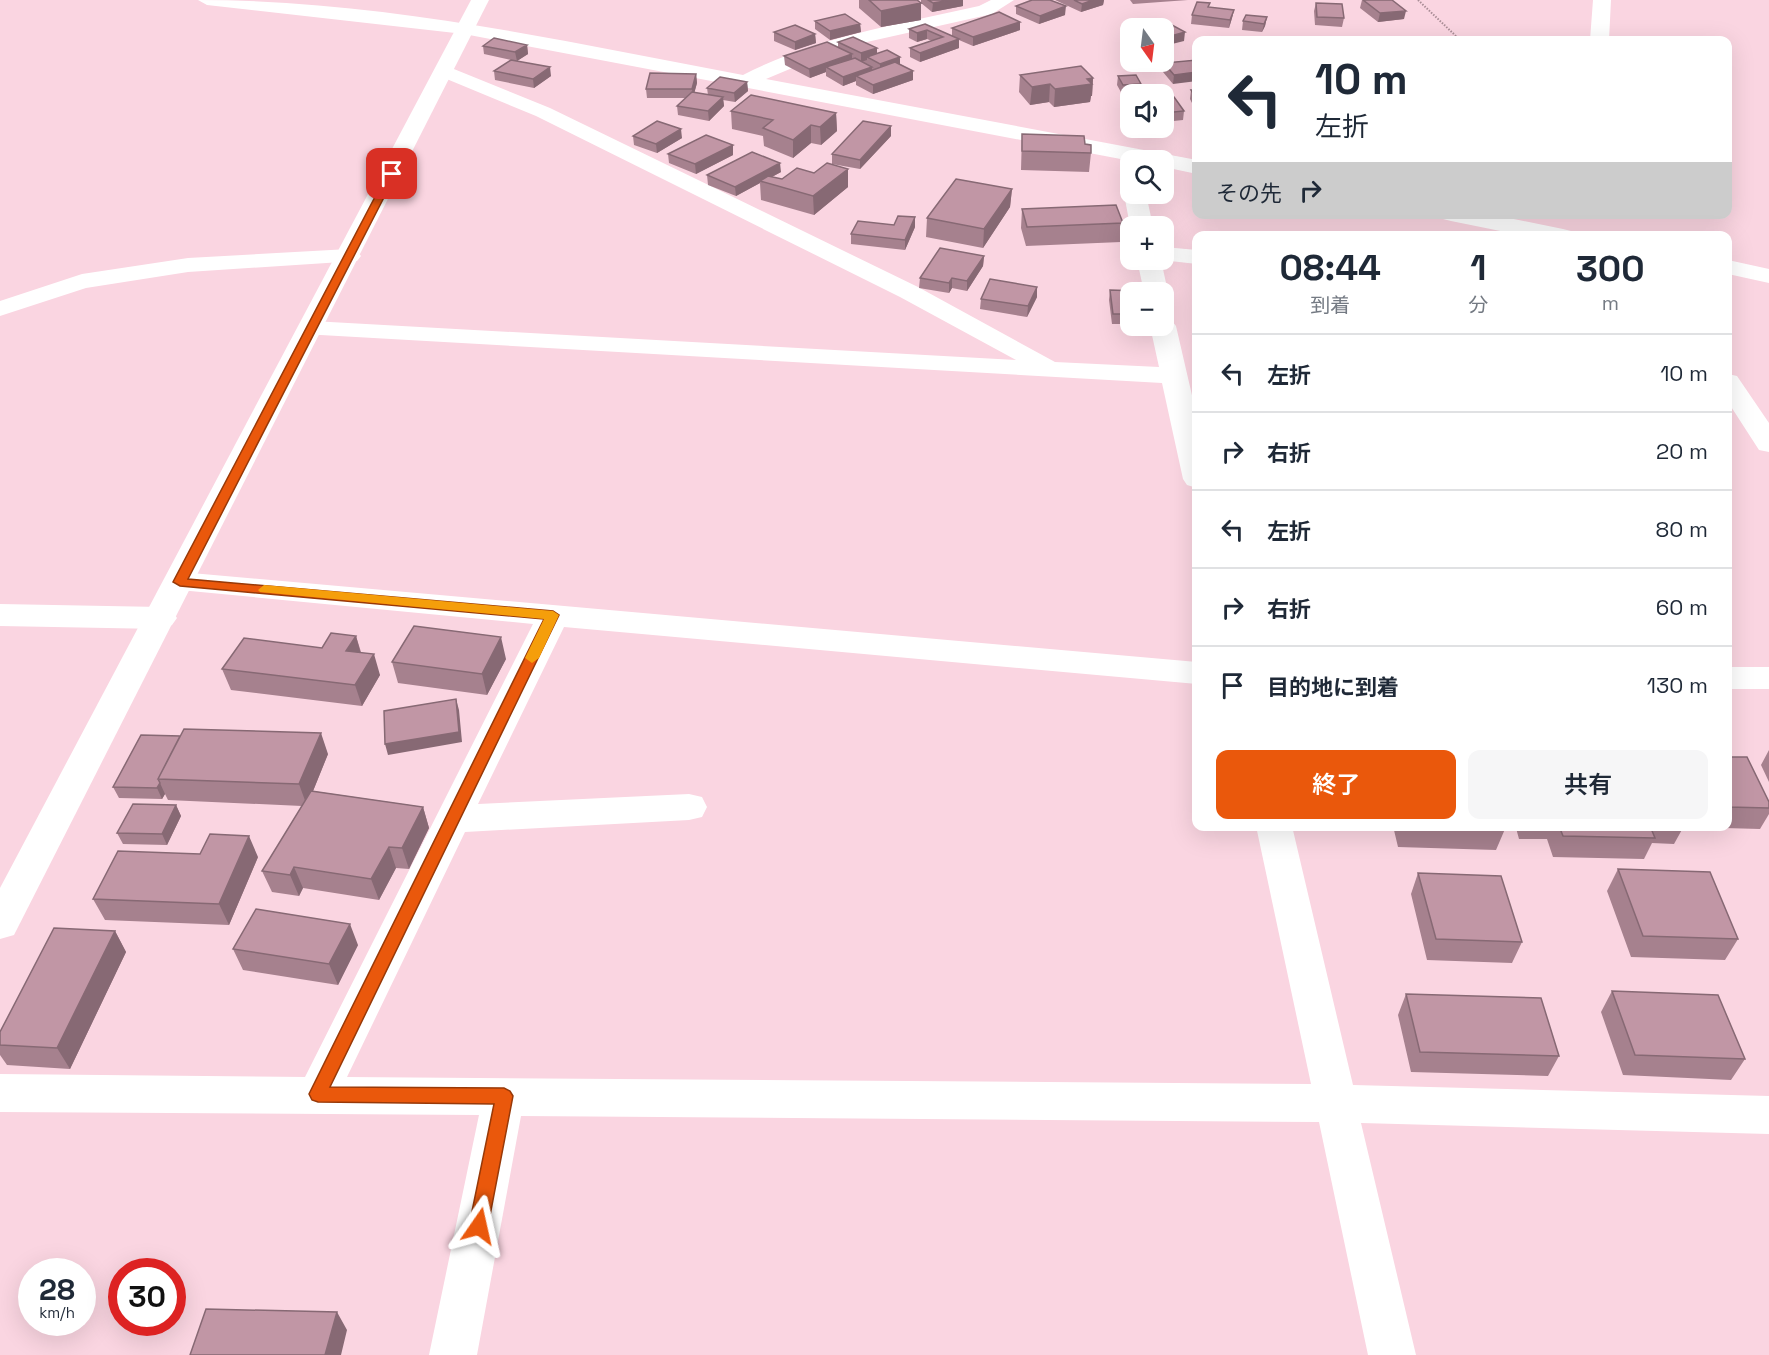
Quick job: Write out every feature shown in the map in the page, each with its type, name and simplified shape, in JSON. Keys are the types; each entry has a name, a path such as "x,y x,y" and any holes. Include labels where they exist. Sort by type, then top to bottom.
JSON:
{"street":[{"path":"207,0 464,28 1120,152"},
{"path":"0,924 350,256 480,0"},
{"path":"749,80 780,64 834,44 985,10 1005,0"},
{"path":"1600,36 1602,0"},
{"path":"444,71 564,123 909,292 1053,369"},
{"path":"1174,162 1192,166"},
{"path":"1476,219 1538,231"},
{"path":"1174,255 1192,257"},
{"path":"0,309 82,280 188,265 350,256"},
{"path":"1732,268 1769,276"},
{"path":"312,329 1174,376"},
{"path":"1165,336 1192,457"},
{"path":"1732,388 1769,444"},
{"path":"180,582 1192,673"},
{"path":"0,615 161,618"},
{"path":"318,1094 553,615"},
{"path":"1732,678 1769,678"},
{"path":"453,819 689,807"},
{"path":"1275,831 1392,1355"},
{"path":"0,1093 1335,1102 1769,1115"},
{"path":"453,1355 504,1096"}],"path":[{"path":"1418,0 1456,36"}],"building":[{"path":"869,0 917,0 921,3 881,11"},
{"path":"928,0 951,0 933,3"},
{"path":"1032,0 1050,0 1066,6 1040,16 1016,6"},
{"path":"1074,0 1093,0 1082,4"},
{"path":"1363,0 1392,0 1406,11 1380,13"},
{"path":"1197,2 1210,3 1208,7 1234,10 1230,20 1192,15"},
{"path":"1316,3 1342,4 1344,18 1317,17"},
{"path":"999,12 1020,22 973,37 952,28"},
{"path":"845,14 860,24 830,31 815,21"},
{"path":"1246,15 1267,17 1264,24 1243,21"},
{"path":"925,24 959,39 920,53 910,48 943,37 927,30 917,33 909,29"},
{"path":"795,25 815,34 795,42 774,32"},
{"path":"1174,26 1185,32 1174,35"},
{"path":"853,37 877,48 861,53 838,42"},
{"path":"494,38 527,45 515,52 483,46"},
{"path":"827,42 852,54 809,69 784,56"},
{"path":"887,50 900,57 880,64 867,57"},
{"path":"855,58 872,67 843,77 826,67"},
{"path":"511,60 550,67 533,79 494,71"},
{"path":"1192,60 1192,73 1174,75 1172,72 1174,72 1174,62"},
{"path":"895,62 913,71 873,85 856,76"},
{"path":"1081,66 1093,78 1087,79 1092,84 1055,89 1050,84 1032,87 1020,75"},
{"path":"650,73 696,74 692,89 646,89"},
{"path":"1136,75 1141,84 1122,84 1118,76"},
{"path":"720,77 747,82 734,93 707,88"},
{"path":"692,92 723,97 708,111 677,106"},
{"path":"751,95 836,113 820,127 811,125 793,140 763,128 773,120 731,111"},
{"path":"1174,97 1184,111 1174,112"},
{"path":"657,121 681,129 656,144 633,136"},
{"path":"863,121 891,126 860,160 832,154"},
{"path":"1022,134 1084,136 1085,144 1091,145 1091,153 1022,151"},
{"path":"706,135 733,145 695,164 668,154"},
{"path":"752,152 780,163 735,187 707,175"},
{"path":"827,163 848,169 813,196 760,181 768,176 782,179 797,168 814,173"},
{"path":"956,179 1012,189 984,229 927,218"},
{"path":"1116,205 1120,216 1120,223 1027,227 1022,209"},
{"path":"898,216 915,217 905,240 851,234 858,221 894,225"},
{"path":"940,248 984,256 967,281 952,278 949,283 920,278"},
{"path":"990,279 1037,287 1028,306 981,299"},
{"path":"1110,290 1120,290 1120,314 1113,314"},
{"path":"414,626 501,637 482,674 392,662"},
{"path":"331,633 356,636 346,651 374,654 355,685 222,669 244,638 322,648"},
{"path":"456,699 459,732 385,744 384,711"},
{"path":"184,729 321,733 299,784 158,779"},
{"path":"141,735 180,736 158,779 160,783 157,788 113,787"},
{"path":"1732,757 1747,757 1769,802 1769,808 1732,807"},
{"path":"311,791 423,807 402,848 389,847 371,879 294,867 290,875 262,871"},
{"path":"133,804 176,805 162,834 117,833"},
{"path":"1561,831 1652,831 1655,838 1563,836"},
{"path":"210,834 249,836 219,904 93,899 118,851 200,854"},
{"path":"1618,869 1710,872 1738,939 1643,936"},
{"path":"1418,873 1501,876 1522,942 1436,939"},
{"path":"256,909 350,924 329,964 233,949"},
{"path":"54,928 115,931 57,1048 0,1045 0,1032"},
{"path":"1612,991 1718,995 1745,1059 1635,1055"},
{"path":"1406,994 1541,998 1559,1056 1420,1052"},
{"path":"206,1309 337,1312 325,1355 190,1355"}],"slow traffic":[{"path":"264,590 553,615 532,658"}],"route":[{"path":"392,174 180,582 553,615 318,1094 504,1096 479,1226"}]}
